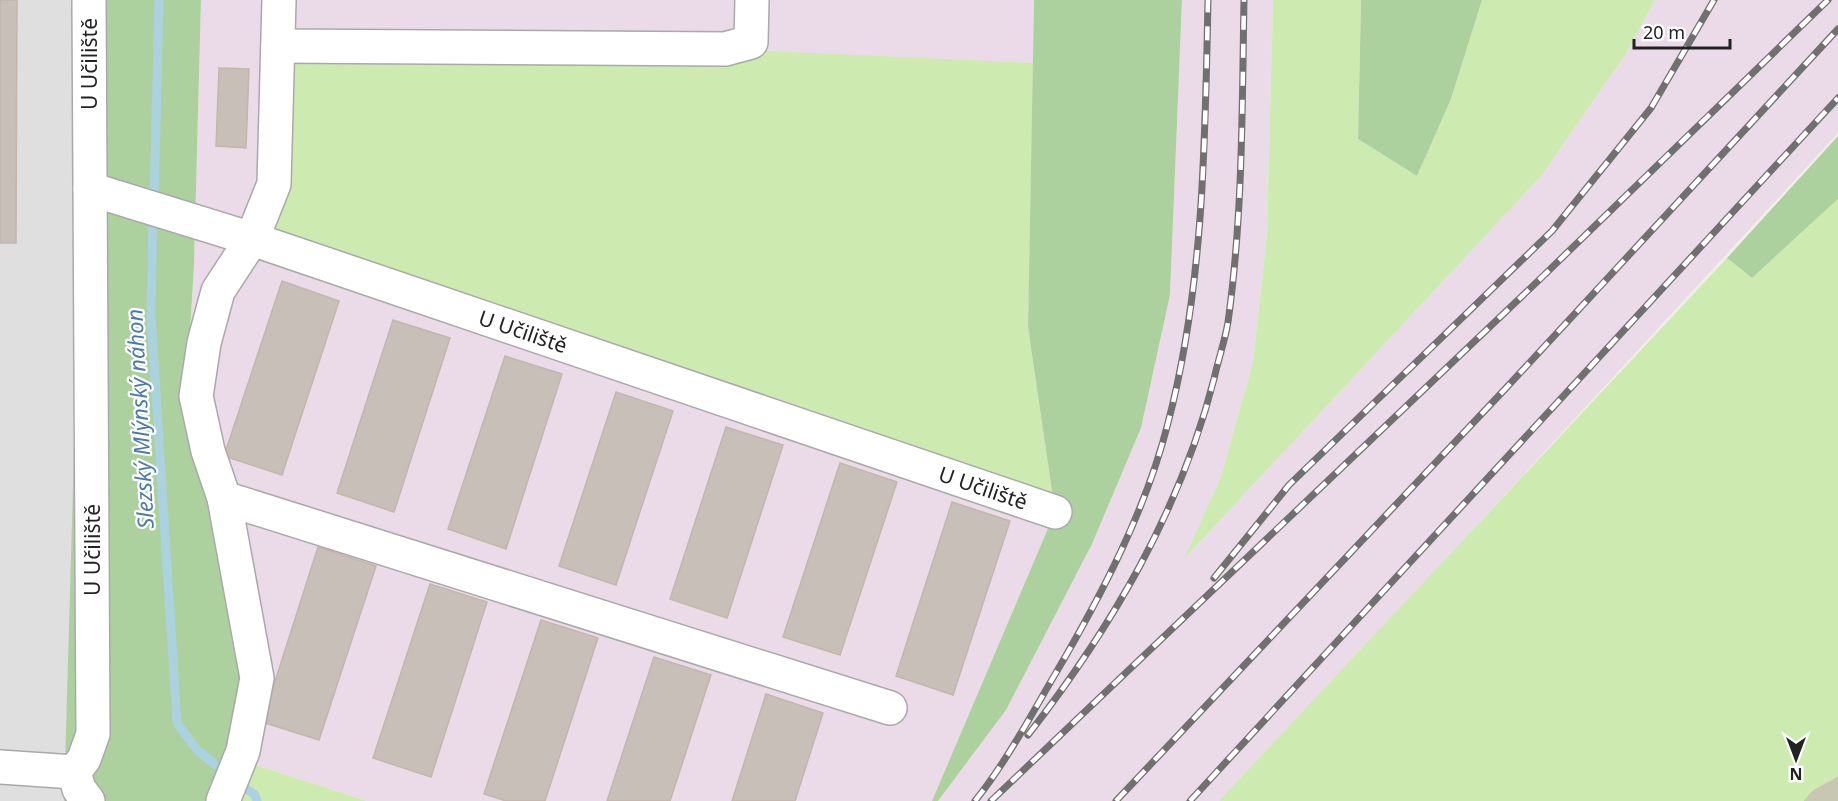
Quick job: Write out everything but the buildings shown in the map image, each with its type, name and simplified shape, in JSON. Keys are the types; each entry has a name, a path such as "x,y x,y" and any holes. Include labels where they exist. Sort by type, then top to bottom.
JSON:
{"lane":[{"name":"U Učiliště","path":"74,772 84,759 93,734 89,0"},
{"path":"230,785 257,678 224,498 208,451 196,396 204,343 218,291 252,239 274,184 279,0"},
{"path":"278,46 725,50 751,42 752,0"},
{"name":"U Učiliště","path":"90,189 252,239 1055,512"},
{"path":"224,498 890,708"},
{"path":"0,767 74,772 79,789 88,801"}],"shaded area":[{"path":"0,0 94,0 64,801 0,801"},
{"path":"201,0 1034,0 1033,63 278,46 1055,512 932,801 367,801 237,759 186,398 194,265"},
{"path":"1182,0 1273,0 1267,234 1253,362 1221,477 1186,557 1542,175 1625,55 1655,0 1838,0 1838,133 1223,801 938,801 1006,710 1092,544 1141,428 1170,295"},
{"path":"1838,776 1838,801 1803,801 1813,790"}],"green space":[{"path":"87,0 201,0 194,265 186,398 250,688 228,801 64,801"},
{"path":"1034,0 1182,0 1170,295 1141,428 1092,544 1006,710 938,801 932,801 1055,512 1028,327"},
{"path":"1273,0 1361,0 1358,139 1417,176 1451,99 1482,0 1655,0 1625,55 1542,175 1184,559 1221,477 1253,362 1267,234"},
{"path":"1361,0 1482,0 1451,99 1417,176 1358,139"},
{"path":"278,46 725,49 1033,63 1028,327 1055,512 252,239"},
{"path":"1838,136 1838,199 1752,278 1727,258"},
{"path":"1838,199 1838,776 1813,790 1803,801 1219,801 1727,258 1752,278"},
{"path":"237,759 367,801 228,801"}],"waterway":[{"name":"Slezský Mlýnský náhon","path":"154,202 159,0"},
{"name":"Slezský Mlýnský náhon","path":"153,215 151,316 177,723 197,750 227,774"},
{"name":"Slezský Mlýnský náhon","path":"237,782 255,795 257,801"}],"railway":[{"path":"975,801 1018,738 1106,582 1148,488 1159,455 1180,371 1196,266 1204,160 1208,0"},
{"path":"1028,735 1087,653 1139,567 1162,522 1200,428 1225,336 1233,282 1241,161 1244,0"},
{"path":"1214,578 1289,485 1552,231 1651,108 1714,0"},
{"path":"991,801 1539,280 1828,0"},
{"path":"1116,801 1507,387 1838,29"},
{"path":"1190,801 1838,98"}]}
